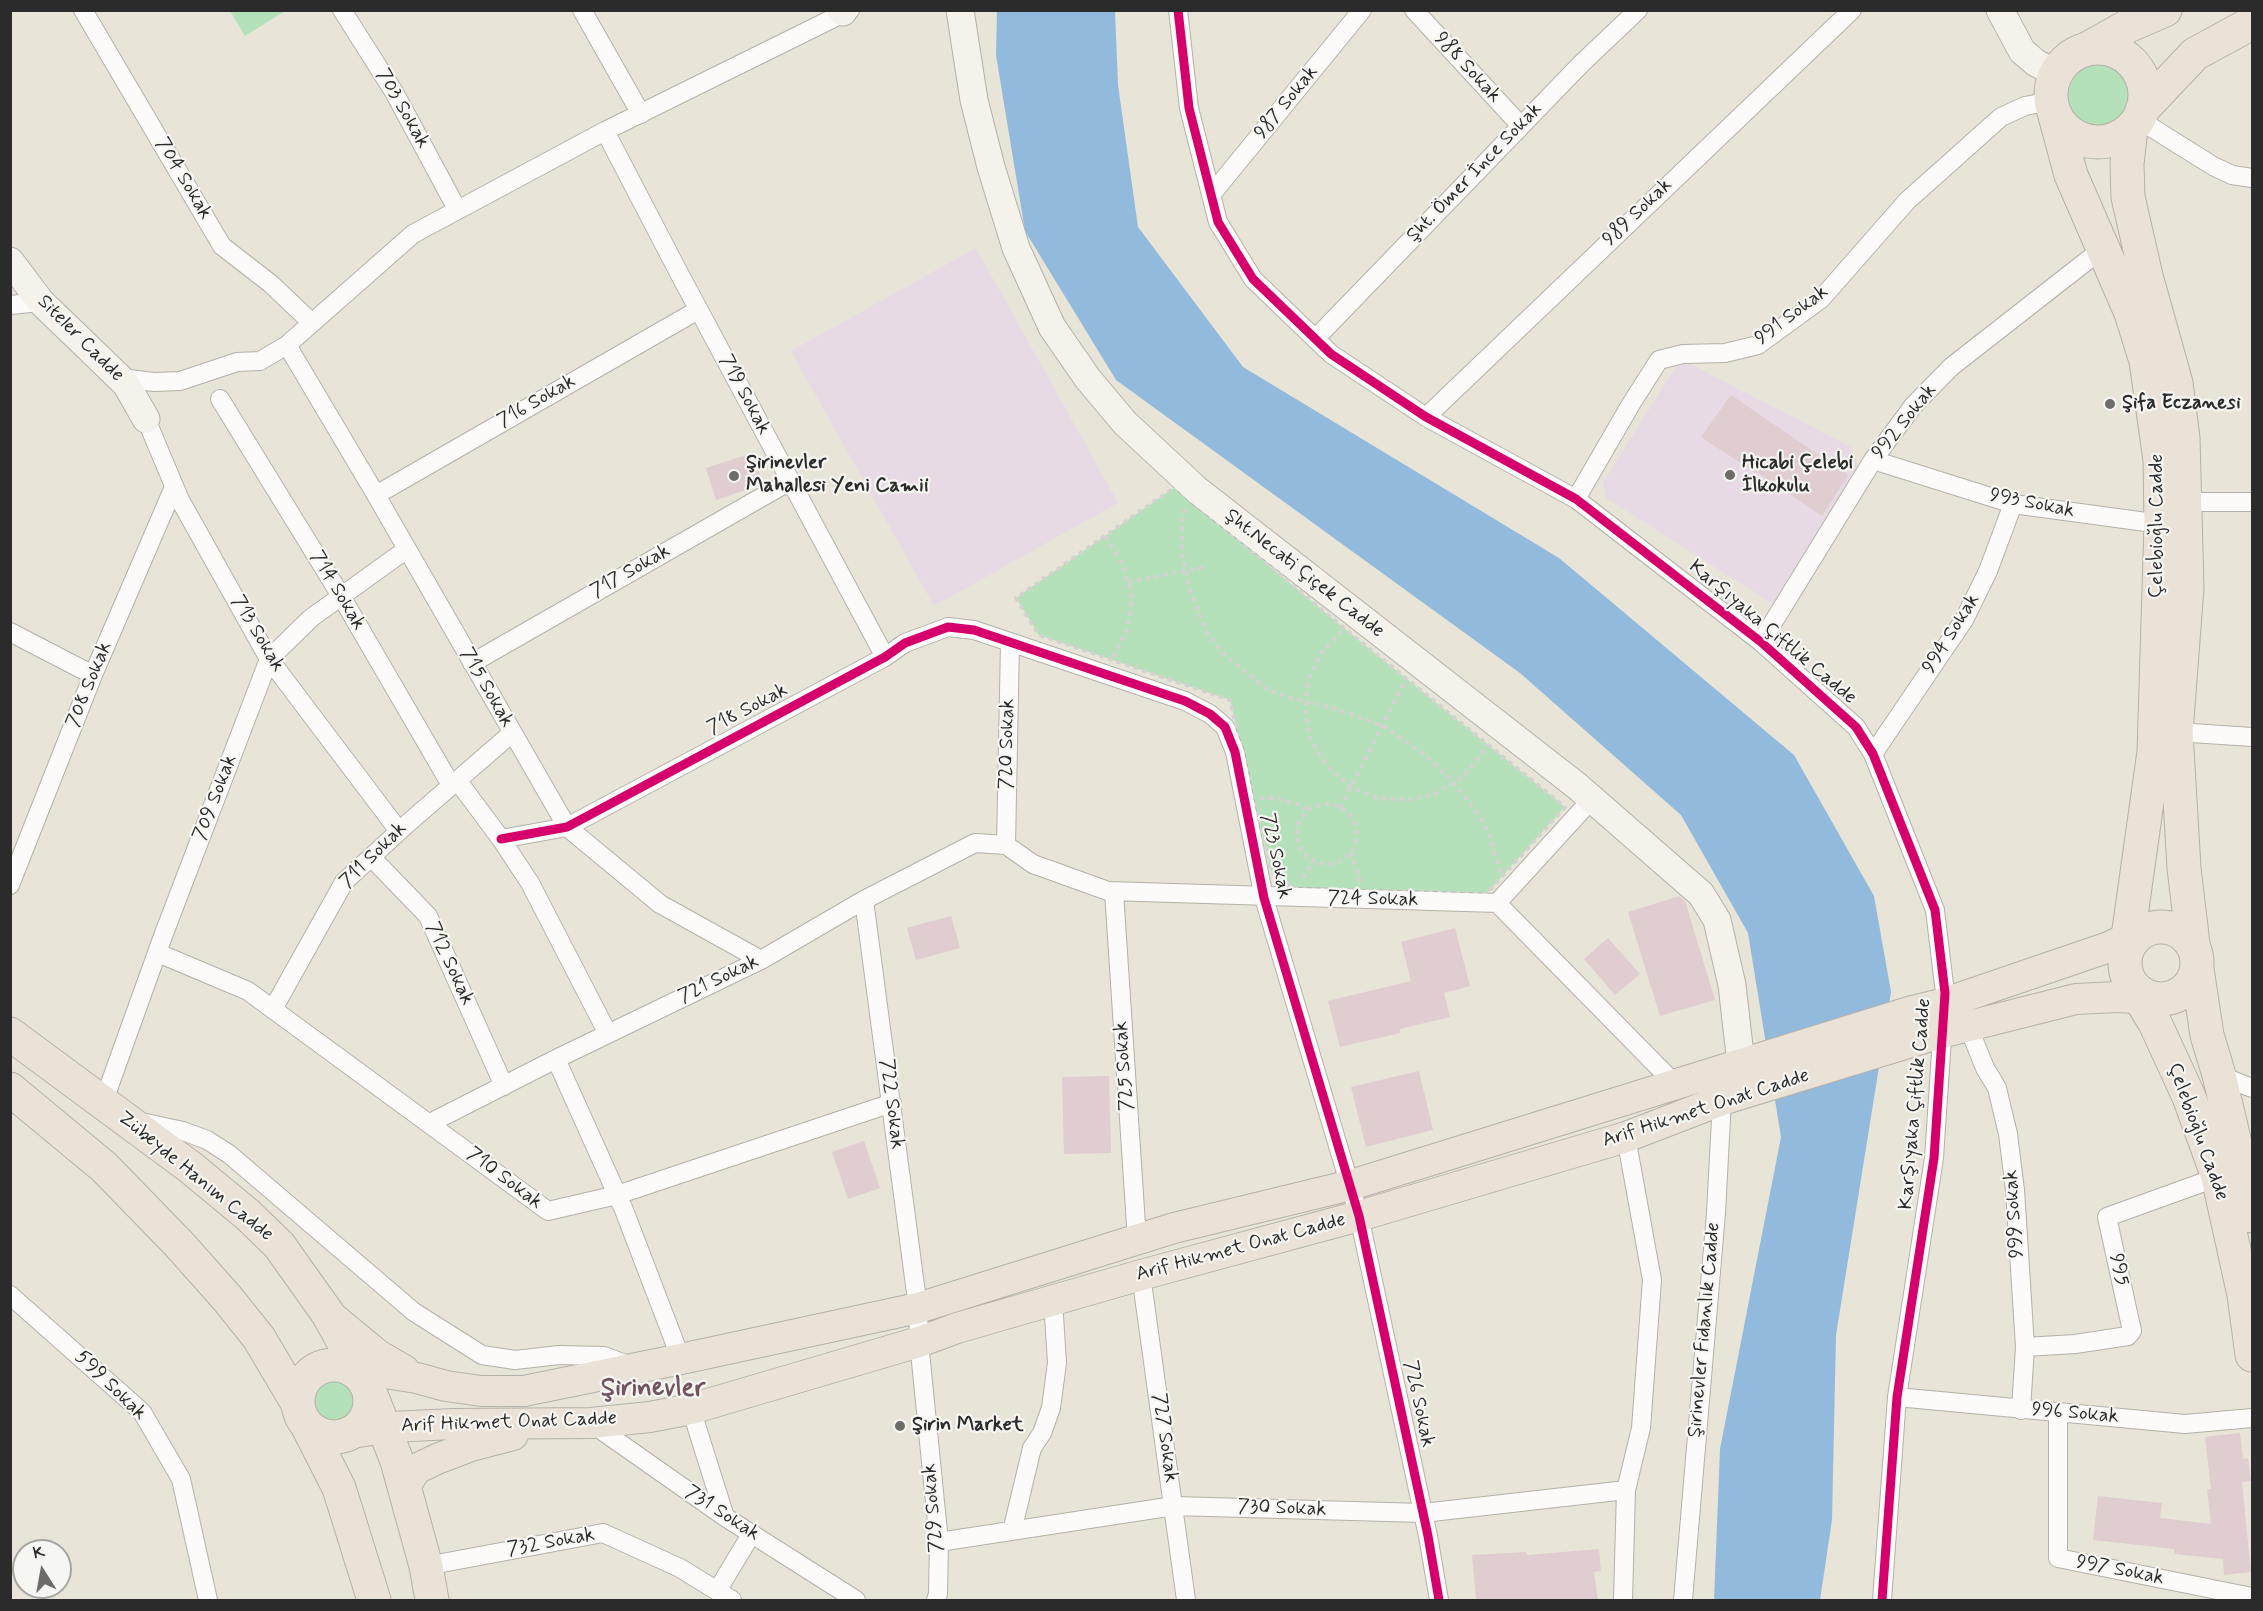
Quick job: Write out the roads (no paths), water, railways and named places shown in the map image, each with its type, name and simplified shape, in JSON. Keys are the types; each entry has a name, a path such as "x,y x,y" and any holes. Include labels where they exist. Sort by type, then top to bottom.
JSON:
{"highway":[{"path":"2087,49 2125,18 2165,10"},
{"path":"2137,119 2144,85 2138,71 2128,59 2115,51 2100,48 2087,49 2074,54 2064,62 2054,97 2065,129 2091,142 2105,142 2119,137 2137,119 2194,54 2253,22"},
{"name":"Çelebioğlu Cadde","path":"2054,97 2071,175 2131,313 2146,361 2160,460 2154,752 2132,940"},
{"name":"Çelebioğlu Cadde","path":"2137,119 2127,164 2128,197 2146,276 2176,383 2183,438 2187,588 2176,732 2184,868 2207,1035 2253,1215"},
{"path":"2151,927 2175,928 2185,935 2195,957 2193,981 2186,990 2165,999 2143,995 2127,976 2124,964 2132,940 2151,927"},
{"name":"Çelebioğlu Cadde","path":"2143,995 2189,1096 2218,1177 2244,1295 2253,1355"},
{"name":"Zübeyde Hanım Cadde","path":"10,1034 190,1167 248,1215 279,1245 326,1312 384,1428 397,1461 426,1566 432,1600"},
{"path":"10,1089 104,1167 185,1251 259,1338 303,1415 339,1488 374,1600"},
{"path":"334,1365 360,1377 371,1404 368,1415 361,1426 340,1437 328,1437 317,1433 303,1415 299,1392 304,1381 322,1366 334,1365"}],"main road":[{"name":"Arif Hikmet Onat Cadde","path":"360,1377 417,1378 446,1386 481,1391 524,1391 918,1308 1174,1228 1351,1185 1912,1011 1945,1003 2132,940"},
{"name":"Arif Hikmet Onat Cadde","path":"351,1433 384,1428 453,1424 591,1423 650,1417 691,1409 1053,1300 1359,1216 1626,1137 1722,1100 1942,1033 2076,999 2143,995"},
{"path":"326,1312 378,1355 417,1378"},
{"path":"404,1488 416,1469 437,1459 471,1446 552,1425"}],"street":[{"name":"704 Sokak","path":"83,10 222,246 271,284 312,323"},
{"name":"703 Sokak","path":"342,10 394,92 458,209"},
{"path":"582,10 641,114"},
{"name":"Şht.Necati Çiçek Cadde","path":"960,10 975,100 991,167 1016,248 1052,327 1088,379 1125,423 1197,490 1592,799 1701,894 1717,920 1750,1061"},
{"name":"Karşıyaka Çiftlik Cadde","path":"1178,10 1189,108 1218,222 1253,279 1331,354 1426,417 1576,499 1761,642 1856,727 1873,754 1935,910 1945,1003 1934,1158 1897,1397 1882,1600"},
{"name":"987 Sokak","path":"1211,195 1362,10"},
{"name":"988 Sokak","path":"1414,10 1521,126"},
{"name":"Şht. Ömer İnce Sokak","path":"1315,339 1582,63 1638,10"},
{"name":"989 Sokak","path":"1426,417 1852,10"},
{"path":"2000,10 2022,51 2036,63 2054,97"},
{"path":"120,378 154,382 180,381 237,362 260,361 287,345 414,234 605,131 845,11"},
{"name":"991 Sokak","path":"1576,499 1659,360 1683,354 1725,353 1758,345 1821,299 1907,201 2001,117 2025,106 2054,97"},
{"path":"2137,119 2212,166 2232,175 2253,178"},
{"name":"719 Sokak","path":"605,131 885,657"},
{"name":"992 Sokak","path":"1761,642 1873,460 1913,406 1951,367 2102,249"},
{"name":"Siteler Cadde","path":"10,261 41,302 126,384 146,419"},
{"path":"10,305 41,302"},
{"name":"716 Sokak","path":"376,495 699,310"},
{"name":"715 Sokak","path":"287,345 567,827 660,904 761,960"},
{"name":"714 Sokak","path":"220,399 454,783 501,838 530,883 608,1034"},
{"name":"713 Sokak","path":"146,419 174,487 269,659 399,831"},
{"name":"993 Sokak","path":"1873,460 2013,504 2160,524"},
{"name":"717 Sokak","path":"472,663 790,481"},
{"name":"708 Sokak","path":"10,885 93,675 174,487"},
{"path":"2184,502 2253,502"},
{"name":"994 Sokak","path":"1873,754 1964,620 1988,571 2013,504"},
{"name":"709 Sokak","path":"113,1110 158,953 269,659 311,618 407,549"},
{"name":"718 Sokak","path":"501,838 567,827 885,657 905,643 948,627 974,630 1010,643"},
{"path":"10,632 93,675"},
{"name":"723 Sokak","path":"1010,643 1108,667 1185,700 1210,714 1225,727 1236,752 1249,799 1264,898 1359,1216"},
{"name":"720 Sokak","path":"1006,845 1010,643"},
{"path":"2176,732 2253,737"},
{"name":"711 Sokak","path":"273,1009 344,882 512,733"},
{"path":"1592,799 1497,903 1676,1085"},
{"name":"721 Sokak","path":"430,1123 761,960 864,900 975,843 1006,845"},
{"name":"724 Sokak","path":"1006,845 1033,864 1114,892 1497,903"},
{"name":"712 Sokak","path":"371,857 428,916 504,1086"},
{"name":"725 Sokak","path":"1114,892 1137,1240"},
{"name":"722 Sokak","path":"864,900 918,1308"},
{"name":"710 Sokak","path":"158,953 248,991 548,1211 617,1195 892,1103"},
{"name":"999 Sokak","path":"1942,1033 1985,1068 1997,1088 2008,1134 2015,1190 2025,1347 2021,1410"},
{"path":"556,1059 617,1195 681,1359"},
{"name":"Şirinevler Fidanlık Cadde","path":"1683,1600 1716,1213 1722,1100 1750,1061"},
{"path":"2219,1075 2253,1088"},
{"path":"113,1110 207,1140 229,1154 414,1312 482,1355 515,1360 559,1355 604,1356 638,1368"},
{"path":"1623,1600 1626,1490 1641,1428 1652,1280 1626,1137"},
{"name":"995","path":"2025,1347 2076,1344 2128,1336 2132,1331 2106,1217 2218,1177"},
{"name":"726 Sokak","path":"1359,1216 1423,1513 1439,1600"},
{"name":"727 Sokak","path":"1141,1275 1186,1600"},
{"name":"599 Sokak","path":"10,1295 142,1412 181,1479 208,1600"},
{"path":"1012,1531 1032,1448 1042,1433 1051,1408 1057,1363 1053,1300"},
{"name":"729 Sokak","path":"918,1308 919,1342 939,1542 936,1600"},
{"name":"996 Sokak","path":"1897,1397 2185,1424 2253,1418"},
{"path":"691,1409 725,1516"},
{"name":"997 Sokak","path":"2058,1412 2058,1558 2253,1597"},
{"name":"731 Sokak","path":"591,1423 725,1516 856,1600"},
{"name":"730 Sokak","path":"939,1542 1174,1506 1423,1513 1626,1490"},
{"name":"732 Sokak","path":"426,1566 603,1533 680,1568 726,1598"},
{"path":"726,1598 752,1533"}],"water":[{"path":"997,11 1115,11 1118,85 1138,227 1243,367 1559,558 1794,755 1874,896 1891,992 1836,1335 1832,1520 1820,1600 1714,1600 1720,1449 1781,1137 1748,933 1681,815 1520,673 1116,380 1025,231 996,55"}],"place":[{"name":"Şifa Eczanesi","path":"2110,404"},
{"name":"Hicabi Çelebi İlkokulu","path":"1730,475"},
{"name":"Şirinevler Mahallesi Yeni Camii","path":"734,476"},
{"name":"Şirin Market","path":"900,1426"}],"district":[{"name":"Şirinevler","path":"653,1390"}]}
